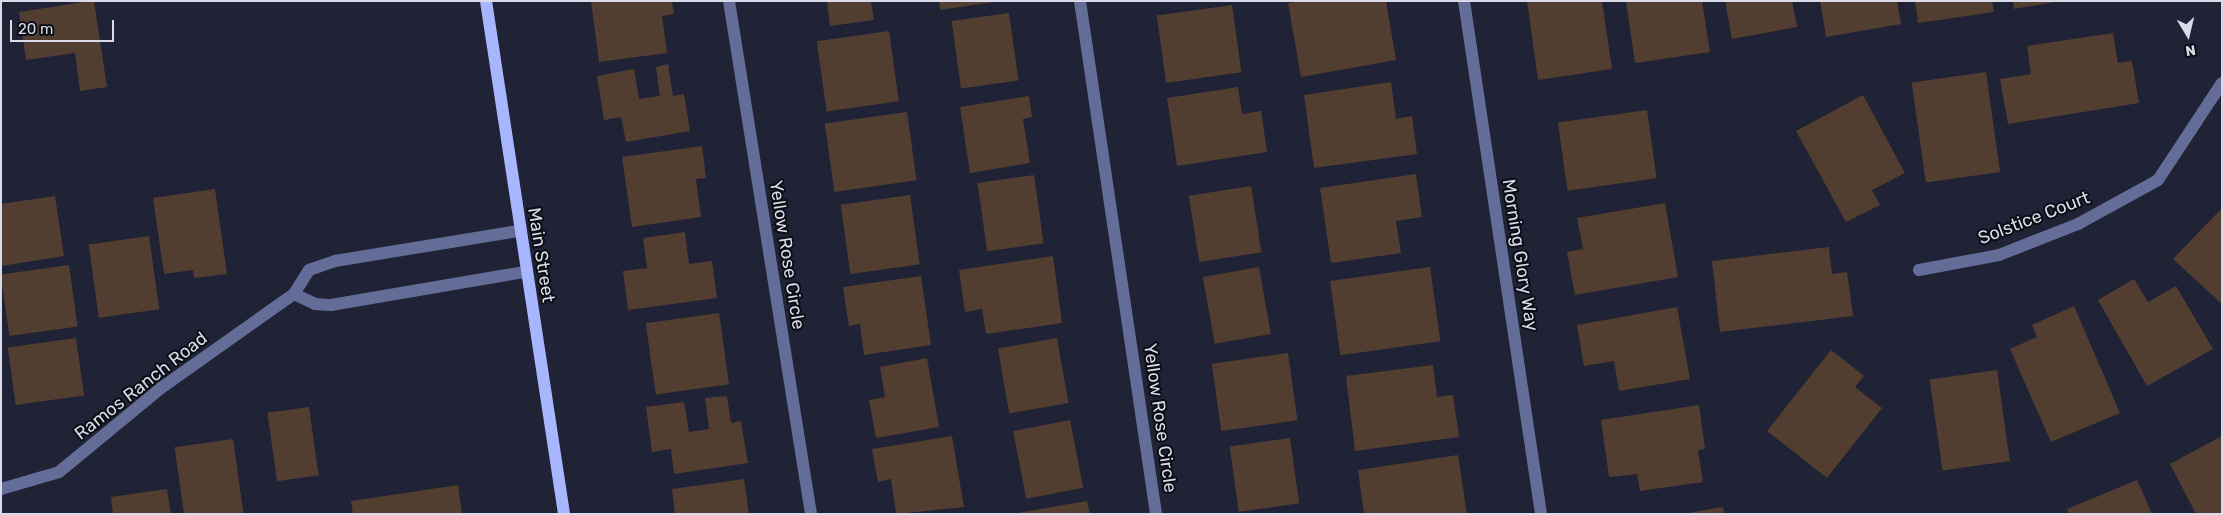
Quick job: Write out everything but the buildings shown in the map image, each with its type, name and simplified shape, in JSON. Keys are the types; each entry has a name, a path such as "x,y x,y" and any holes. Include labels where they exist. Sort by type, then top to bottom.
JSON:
{"main road":[{"name":"Main Street","path":"486,1 525,272 564,514"}],"street":[{"name":"Yellow Rose Circle","path":"730,1 811,514"},
{"name":"Yellow Rose Circle","path":"1080,1 1156,514"},
{"name":"Morning Glory Way","path":"1464,1 1541,514"},
{"name":"Solstice Court","path":"1919,270 1999,255 2078,224 2158,180 2222,83"},
{"name":"Ramos Ranch Road","path":"1,489 59,472 161,388 294,294 309,270 335,261 519,231"},
{"path":"294,294 315,304 331,305 525,272"}]}
